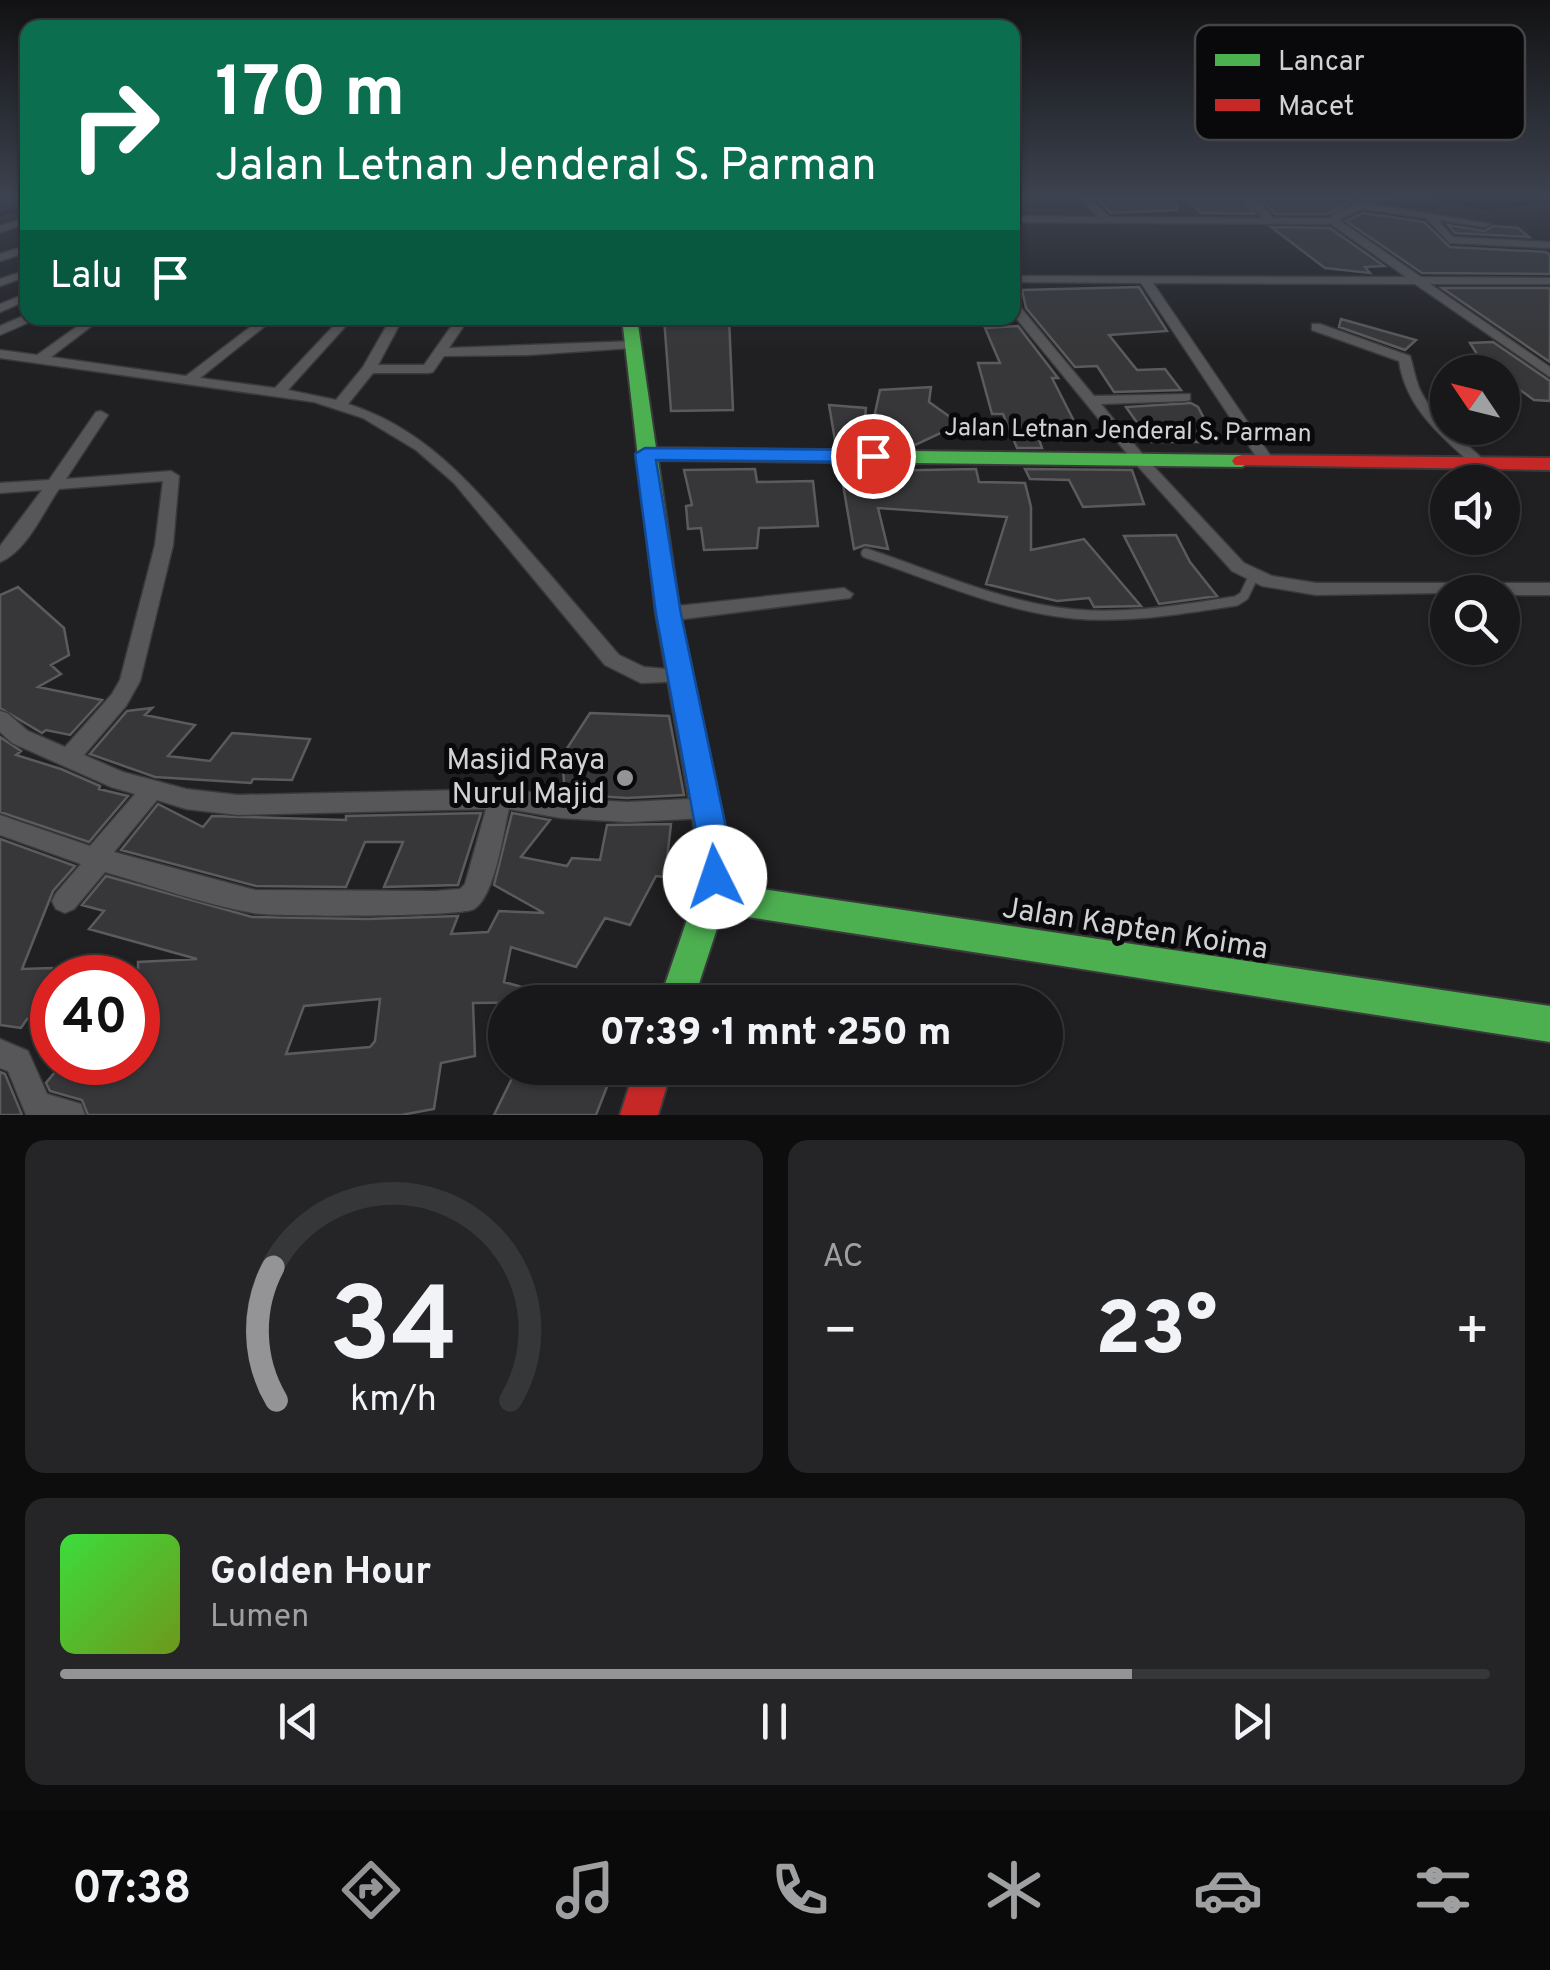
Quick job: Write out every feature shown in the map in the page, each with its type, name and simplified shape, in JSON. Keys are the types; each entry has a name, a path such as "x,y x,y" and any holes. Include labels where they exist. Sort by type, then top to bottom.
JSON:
{"street":[{"path":"1370,248 1549,371"},
{"path":"1020,279 1550,281"},
{"path":"1146,280 1266,460"},
{"path":"1020,315 1139,460 1246,571 1268,582 1316,588 1550,589"},
{"path":"0,372 33,359 85,325"},
{"path":"190,379 260,325"},
{"path":"279,392 341,325"},
{"path":"340,404 369,369 392,325"},
{"path":"369,369 428,370 458,325"},
{"path":"630,325 668,614 716,860 711,896 682,985"},
{"path":"1316,327 1406,359 1411,388 1420,405 1479,464"},
{"path":"441,352 528,352 632,344"},
{"path":"0,354 279,392 340,404 381,422 460,480 612,660 641,674 681,676"},
{"path":"1090,400 1185,397"},
{"path":"0,556 14,544 100,415"},
{"name":"Jalan Letnan Jenderal S. Parman","path":"645,454 1550,464"},
{"path":"0,488 52,487 164,474 171,479 164,545 130,681 119,700 68,758"},
{"path":"668,614 844,594"},
{"path":"0,719 20,737 152,790 238,805 500,800 627,812 708,808"},
{"path":"65,901 152,790"},
{"path":"0,826 97,859 255,902 466,900 480,881 500,800"},
{"name":"Jalan Kapten Koima","path":"711,896 1550,1024"},
{"path":"0,1052 18,1061 38,1106 70,1115"},
{"path":"639,1115 649,1085"}],"lane":[{"path":"866,553 1007,598 1076,614 1236,601 1244,596 1246,571"}],"building":[{"path":"1299,248 1358,248 1384,266 1365,267 1370,273 1325,268"},
{"path":"1386,248 1470,248 1550,255 1550,274 1422,273"},
{"path":"1139,287 1167,331 1109,335 1137,370 1165,369 1181,390 1114,392 1097,366 1075,367 1026,308 1022,290"},
{"path":"1442,288 1550,288 1550,362"},
{"path":"1341,319 1416,340 1405,350 1339,327"},
{"path":"665,325 729,325 733,410 671,411"},
{"path":"1018,326 1058,378 1052,378 1075,423 1034,425 1042,448 1017,448 1003,414 992,414 978,363 1000,363 985,328"},
{"path":"1493,342 1512,355 1478,355 1470,343"},
{"path":"1520,360 1550,381 1550,401 1534,400 1520,390"},
{"path":"931,387 929,402 960,424 915,445 875,413 880,390"},
{"path":"1191,403 1198,407 1207,424 1200,424 1211,442 1151,442 1126,407"},
{"path":"829,405 866,408 862,446 836,446"},
{"path":"840,467 870,471 976,469 979,482 1025,483 1031,507 1031,550 1084,539 1141,606 1094,607 1089,598 1057,601 986,584 1007,517 878,508 888,549 865,545 854,549"},
{"path":"755,469 757,482 813,481 818,526 759,528 757,548 704,550 701,528 688,529 686,506 692,505 684,470"},
{"path":"1025,469 1132,470 1144,504 1083,507 1069,480 1030,479"},
{"path":"1176,535 1190,562 1217,596 1159,604 1124,536"},
{"path":"18,587 64,628 69,655 51,665 61,674 38,687 102,700 70,735 46,730 42,733 0,708 0,595"},
{"path":"152,708 145,715 195,725 168,756 210,761 232,733 310,739 292,780 253,779 251,783 155,777 90,754 127,711"},
{"name":"Masjid Raya Nurul Majid","path":"590,713 669,716 684,795 627,798 565,794 562,756"},
{"path":"0,737 21,751 16,755 61,769 100,786 99,789 128,796 89,842 0,812"},
{"path":"158,804 203,827 212,816 346,820 346,816 481,813 458,885 384,887 403,842 365,842 346,887 256,886 121,850"},
{"path":"512,813 550,820 521,857 567,866 572,858 600,860 607,825 671,824 665,877 656,876 630,925 605,918 576,967 511,947 504,982 515,985 488,985 488,1003 473,1003 475,1056 441,1063 434,1109 401,1115 88,1115 82,1100 50,1091 47,1085 160,1085 160,961 197,959 89,929 104,911 82,905 106,876 252,917 458,916 451,934 488,932 499,911 544,913 494,885","holes":["380,999 375,1041 370,1047 286,1054 304,1006"]},
{"path":"0,839 75,866 53,891 22,969 30,969 30,1019 21,1028 0,1025"},
{"path":"0,1072 5,1074 22,1115 0,1115"},
{"path":"509,1085 608,1085 596,1115 494,1115"}],"traffic: fast":[{"path":"630,325 668,614 716,860 711,896 682,985"},
{"path":"645,454 1242,461"},
{"path":"711,896 1550,1024"}],"traffic: jam":[{"path":"1242,461 1550,464"},
{"path":"639,1115 649,1085"}],"place":[{"name":"Masjid Raya Nurul Majid","path":"625,778"}],"route":[{"path":"715,877 714,842 668,614 645,454 873,456"}]}
